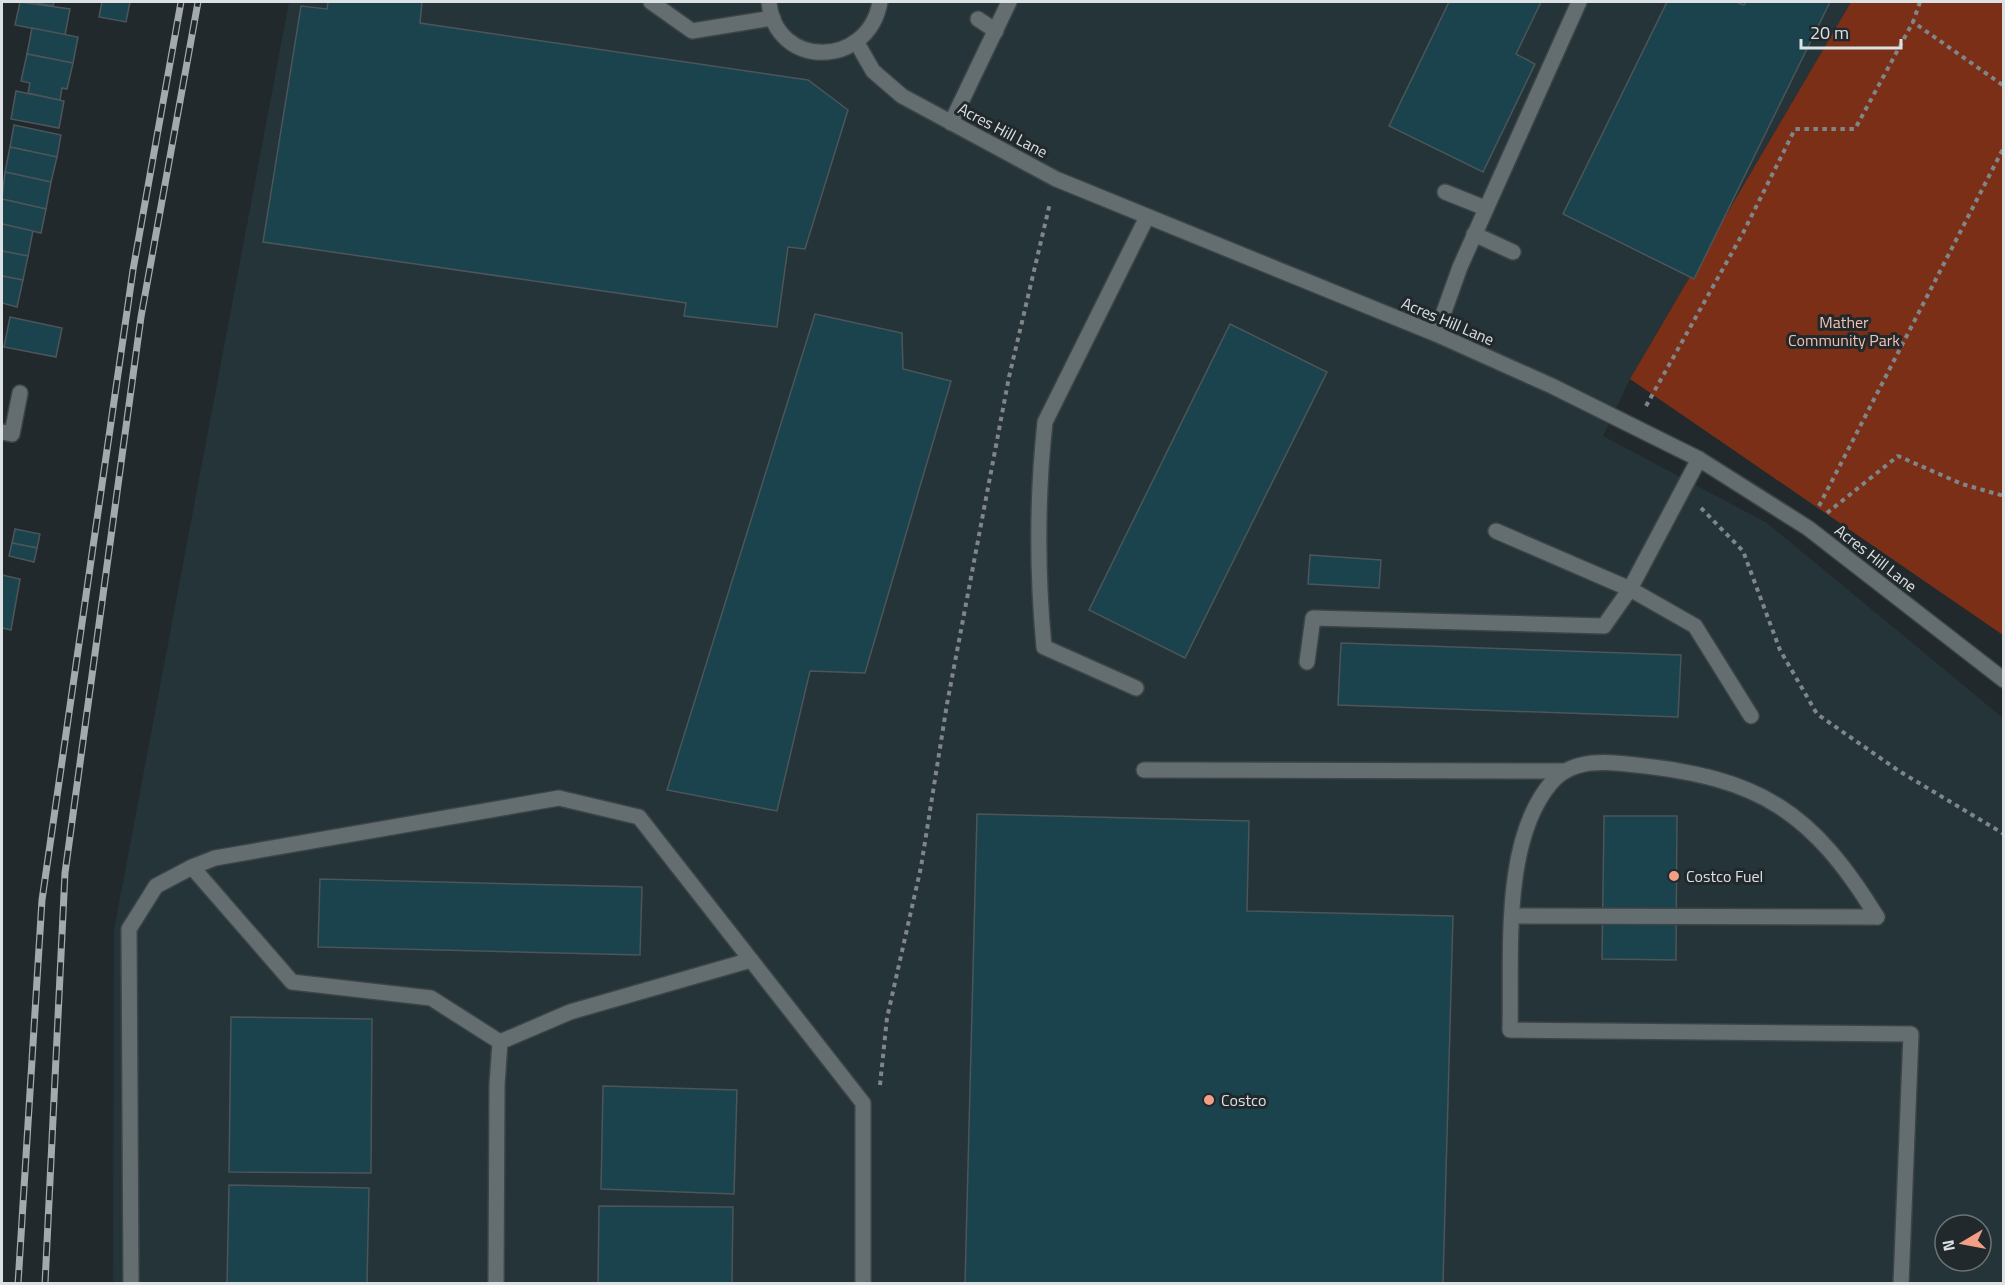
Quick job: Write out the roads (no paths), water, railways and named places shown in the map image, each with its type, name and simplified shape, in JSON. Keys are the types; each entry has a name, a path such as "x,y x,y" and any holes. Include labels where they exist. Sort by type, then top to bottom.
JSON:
{"street":[{"path":"651,2 692,31 773,18"},
{"path":"769,2 773,18 781,32 794,44 809,51 826,53 842,50 857,43 870,30 878,14 880,2"},
{"path":"951,123 1009,2"},
{"path":"1436,334 1485,208 1579,2"},
{"path":"978,19 996,31"},
{"name":"Acres Hill Lane","path":"857,43 873,70 902,96 1056,179 1436,334 1699,459 1808,528 2004,680"},
{"path":"1445,192 1485,208"},
{"path":"1136,688 1044,647 1038,587 1045,422 1147,217"},
{"path":"1474,234 1513,252"},
{"path":"2,432 12,434 20,393"},
{"path":"1307,662 1313,618 1604,626 1630,589 1699,459"},
{"path":"1496,531 1630,589 1695,626 1751,716"},
{"path":"1144,770 1564,771 1594,762 1685,770 1734,783 1784,808 1818,836 1852,877 1877,917 1513,916"},
{"path":"1564,771 1542,794 1527,827 1517,867 1513,916 1510,1030 1911,1034 1901,1284"},
{"path":"131,1284 129,929 156,886 215,858 559,798 639,817 863,1103 863,1284"},
{"path":"192,867 292,982 431,998 500,1042"},
{"path":"500,1042 570,1012 751,960"},
{"path":"496,1284 497,1085 500,1042"}],"railway":[{"path":"18,1284 42,900 133,270 181,2"},
{"path":"45,1284 65,873 141,317 198,2"}],"place":[{"name":"Costco Fuel","path":"1674,876"},
{"name":"Costco","path":"1209,1100"}],"park label":[{"name":"Mather Community Park","path":"1844,331"}]}
